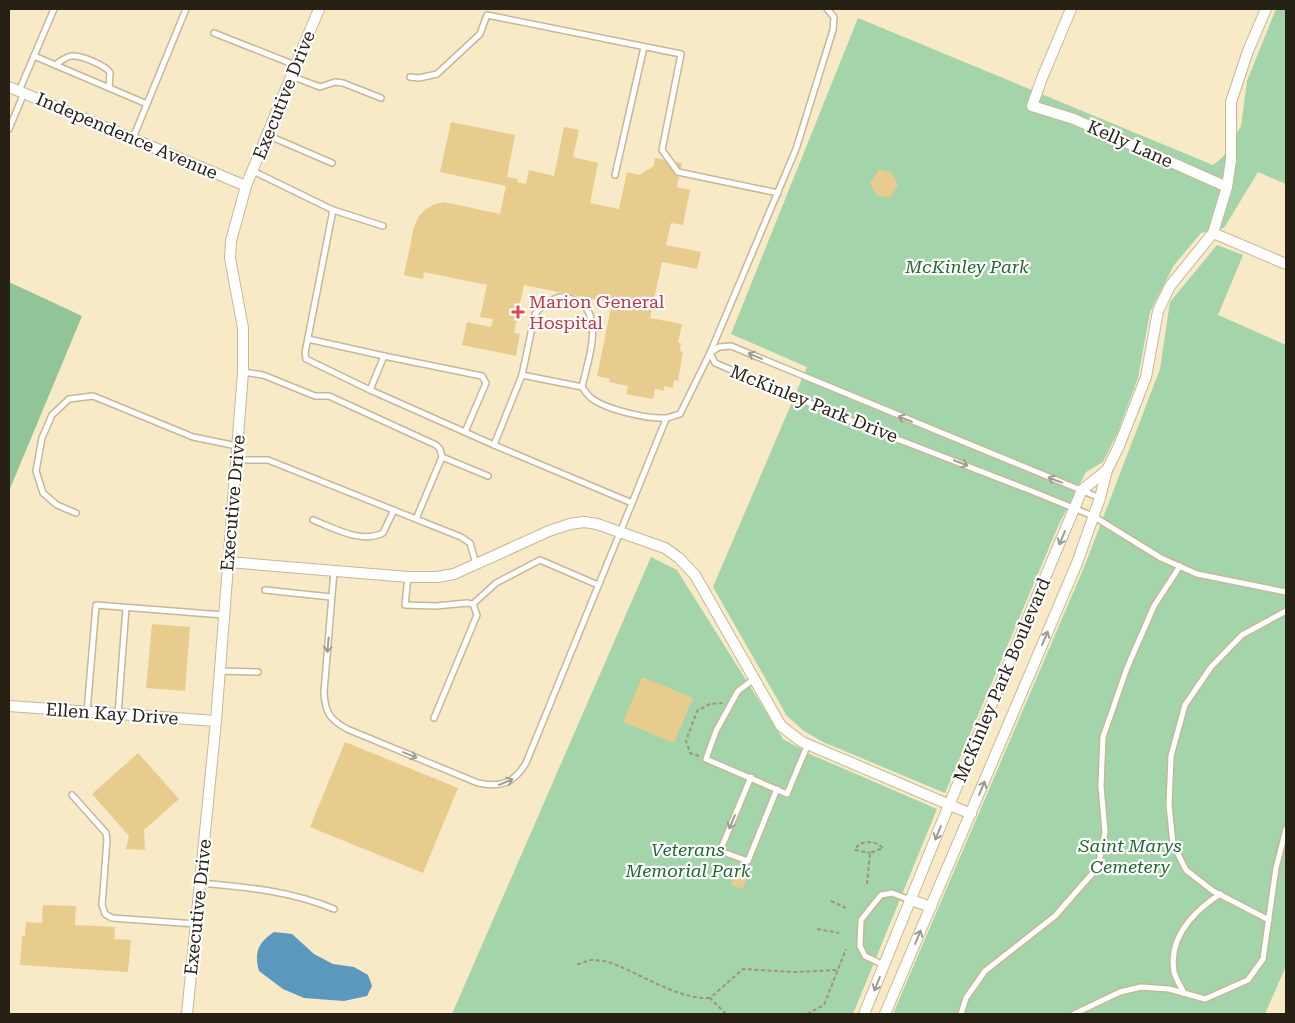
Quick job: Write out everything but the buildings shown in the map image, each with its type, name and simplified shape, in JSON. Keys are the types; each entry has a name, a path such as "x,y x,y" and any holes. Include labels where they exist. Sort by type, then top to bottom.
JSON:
{"street":[{"name":"Executive Drive","path":"187,1014 216,721 243,372 243,328 230,258 230,241 252,170 319,9"},
{"name":"Kelly Lane","path":"1071,9 1032,106 1074,119 1227,187"},
{"name":"McKinley Park Boulevard","path":"885,1014 1077,563 1100,498 1106,470 1119,446 1146,378 1158,311 1170,286 1213,233 1227,187 1231,160 1231,102 1248,50 1266,9"},
{"name":"Independence Avenue","path":"9,86 246,186"},
{"path":"1213,233 1286,264"},
{"name":"McKinley Park Boulevard","path":"864,1014 949,805 1082,490 1106,470"},
{"path":"228,562 408,577 438,577 454,574 549,531 570,524 584,522 620,532 665,548 687,565 695,575 781,726 808,744 971,814"},
{"name":"Ellen Kay Drive","path":"9,706 216,721"},
{"path":"911,900 931,907"}],"lane":[{"path":"9,129 34,56 54,9"},
{"path":"133,138 186,9"},
{"path":"522,375 582,387 590,397 603,405 646,416 666,418 680,414 710,354 796,150 833,30 834,17 827,9"},
{"path":"410,77 419,78 437,74 480,34 487,15 681,54 662,150 678,172 778,193"},
{"path":"214,33 295,65"},
{"path":"615,175 644,47"},
{"path":"34,56 147,104"},
{"path":"55,65 71,56 79,56 105,66 110,73 109,88"},
{"path":"291,76 320,87 329,83 343,83 380,98"},
{"path":"267,135 332,163"},
{"path":"252,170 333,210 383,226"},
{"path":"333,210 305,352 306,359 370,390 494,445 632,503"},
{"path":"494,445 522,375 535,314 549,300 568,298 578,301 586,307 591,315 594,325 593,334 582,387"},
{"path":"308,339 482,376 486,383 465,432"},
{"name":"McKinley Park Drive","path":"1100,498 731,346 719,348 710,354 715,363 861,425 1093,516 1161,558 1196,574 1286,592"},
{"path":"370,390 384,356"},
{"path":"243,372 263,375 315,396 329,396 436,445 440,449 442,457 416,519"},
{"path":"76,513 57,505 43,493 36,471 42,438 52,415 69,399 93,396 193,437 238,446"},
{"path":"334,571 324,692 328,715 336,723 478,783 490,786 501,785 512,780 520,773 526,763 666,418"},
{"path":"442,457 488,476"},
{"path":"237,460 268,460 461,536 470,543 476,564"},
{"path":"312,520 359,537 369,538 383,533 394,510"},
{"path":"473,604 496,583 540,560 598,585"},
{"path":"961,1014 966,998 985,970 1055,916 1098,867 1105,832 1101,786 1102,737 1127,668 1154,606 1180,566"},
{"path":"408,577 405,605 473,604"},
{"path":"265,590 332,597"},
{"path":"434,718 477,615 473,604"},
{"path":"87,712 96,605 224,615"},
{"path":"118,714 126,608"},
{"path":"1269,920 1213,891 1186,870 1172,844 1169,805 1170,756 1186,705 1212,668 1242,635 1286,611"},
{"path":"220,671 258,672"},
{"path":"755,679 738,691 716,731 706,759 787,794 808,744"},
{"path":"751,777 720,851 748,861 777,789"},
{"path":"72,795 106,833 102,905 105,914 112,918 196,924"},
{"path":"1074,1014 1120,992 1142,986 1170,989 1205,999 1248,980 1263,959 1276,868 1286,828"},
{"path":"200,882 260,888 318,902 334,909"},
{"path":"884,965 865,956 860,946 861,920 881,895 892,893 911,900"},
{"path":"1184,993 1174,973 1173,952 1182,927 1202,905 1220,894"}],"path":[{"path":"706,759 690,753 686,741 697,711 710,704 732,701"},
{"path":"868,841 877,843 883,848 870,853 855,850 859,844 868,841"},
{"path":"867,884 870,853"},
{"path":"831,901 846,908"},
{"path":"818,928 839,933"},
{"path":"807,1014 824,1005 846,950"},
{"path":"577,964 583,964 590,960 610,962 661,986 700,999 710,998 743,969 795,972 838,970"},
{"path":"710,998 726,1014"}],"green space":[{"name":"McKinley Park","path":"1276,9 1286,9 1286,184 1258,172 1224,228 1201,233 1174,265 1150,312 1138,378 1117,434 1103,462 1086,472 1059,524 945,793 823,742 804,731 787,716 713,587 807,367 731,334 858,18 1213,165 1223,157 1241,126 1247,81"},
{"name":"Saint Marys Cemetery","path":"1217,245 1243,255 1218,315 1286,345 1286,966 1265,1014 893,1014 1085,565 1160,369 1170,302"},
{"path":"9,282 82,316 9,491"},
{"name":"Veterans Memorial Park","path":"651,557 677,570 783,739 812,755 937,809 853,1014 452,1014"}],"water":[{"path":"274,932 292,934 314,954 333,964 354,967 368,975 372,986 367,996 344,1001 304,998 283,989 259,971 257,953 264,940"}],"place":[{"name":"Marion General Hospital","path":"518,312"}]}
